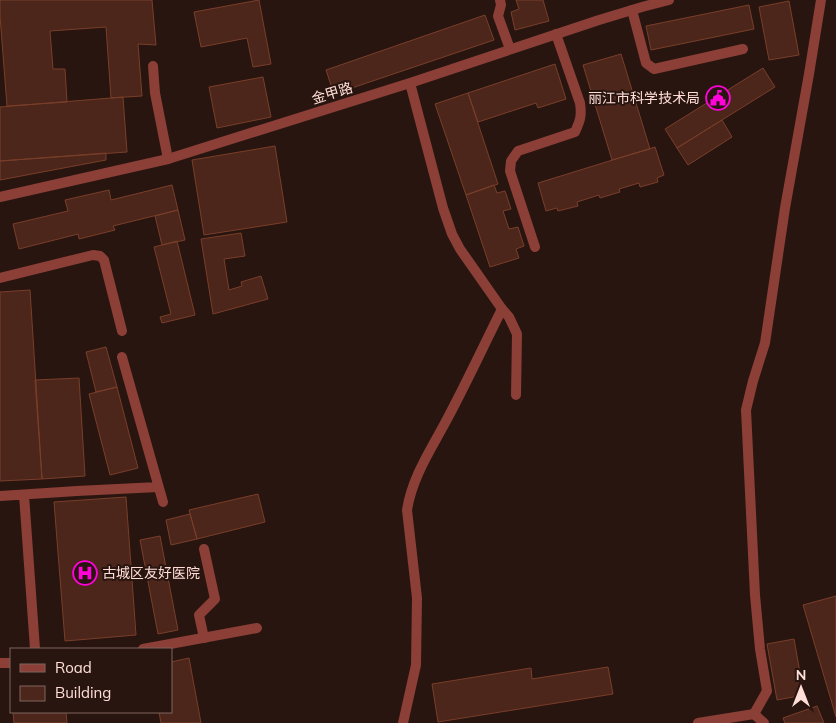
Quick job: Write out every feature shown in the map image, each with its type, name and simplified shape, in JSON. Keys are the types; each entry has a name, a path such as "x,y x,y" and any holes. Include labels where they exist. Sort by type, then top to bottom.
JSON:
{"street":[{"path":"500,0 498,16 510,49"},
{"name":"金甲路","path":"0,197 168,159 410,83 556,34 669,0"},
{"path":"754,714 767,692 760,649 755,595 746,410 764,343 820,0"},
{"path":"632,10 646,63 654,70 743,49"},
{"path":"535,247 510,171 511,161 518,151 575,132 581,112 580,103 556,34"},
{"path":"153,66 155,93 168,159"},
{"path":"410,83 443,208 452,234 460,249 509,317 517,334 516,395"},
{"path":"0,278 93,255 100,256 104,260 122,331"},
{"path":"403,723 416,665 417,598 407,510 409,497 419,469 446,422 502,309"},
{"path":"122,357 163,502"},
{"path":"0,496 158,487"},
{"path":"24,495 35,648"},
{"path":"204,549 215,599 199,616 204,638"},
{"path":"149,648 257,628"},
{"path":"698,723 754,714"},
{"path":"754,714 764,723"}],"building":[{"path":"0,0 152,0 156,45 138,44 142,96 111,98 106,27 50,31 53,69 65,69 67,102 7,106"},
{"path":"259,0 271,64 253,67 247,38 201,47 194,12"},
{"path":"516,0 543,0 549,21 515,30 511,12 519,9"},
{"path":"789,1 799,55 769,60 759,7"},
{"path":"749,5 754,29 651,50 646,26"},
{"path":"485,15 494,40 334,94 326,70"},
{"path":"621,54 650,149 612,160 583,65"},
{"path":"555,64 566,99 538,108 536,103 478,122 468,93"},
{"path":"763,68 775,87 677,148 665,129"},
{"path":"263,77 271,117 217,128 209,87"},
{"path":"468,93 498,184 466,195 435,104"},
{"path":"123,97 127,152 0,161 0,107"},
{"path":"722,120 732,137 688,165 677,148"},
{"path":"275,146 287,222 204,235 192,160"},
{"path":"655,147 664,175 657,178 658,182 640,187 639,183 619,189 620,192 600,198 599,195 577,202 578,206 558,211 557,208 546,211 538,183"},
{"path":"106,153 106,160 0,180 0,161"},
{"path":"172,185 178,210 113,226 115,230 79,239 78,234 19,249 13,224 68,211 65,200 109,190 111,200"},
{"path":"494,185 497,193 505,191 511,209 503,211 509,229 518,227 524,246 516,249 519,258 490,267 466,195"},
{"path":"178,210 185,240 162,245 155,216"},
{"path":"241,233 245,256 224,259 229,290 242,286 241,282 261,276 268,299 213,314 201,239"},
{"path":"177,241 195,315 162,323 160,317 171,314 154,247"},
{"path":"30,290 42,479 0,481 0,292"},
{"path":"106,347 117,387 96,392 86,352"},
{"path":"79,378 85,476 42,479 35,380"},
{"path":"117,387 138,468 110,475 89,394"},
{"path":"258,494 265,522 197,539 189,510"},
{"path":"126,497 136,635 65,641 54,502"},
{"path":"190,514 197,539 171,545 166,520"},
{"path":"160,536 178,630 158,634 140,540"},
{"path":"836,596 836,717 803,605"},
{"path":"794,639 804,695 777,700 767,644"},
{"path":"189,658 201,723 161,723 159,713 172,713 172,662"},
{"path":"608,667 613,694 438,722 432,684 531,668 532,679"},
{"path":"817,706 824,723 785,723 783,718"},
{"path":"13,713 66,713 67,723 14,723"}],"place":[{"name":"丽江市科学技术局","path":"718,98"},
{"name":"古城区友好医院","path":"85,573"}]}
